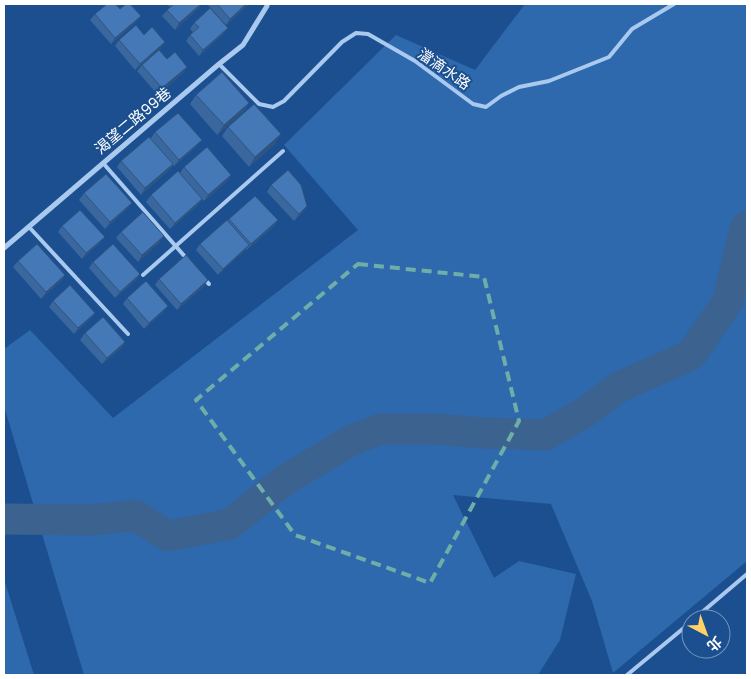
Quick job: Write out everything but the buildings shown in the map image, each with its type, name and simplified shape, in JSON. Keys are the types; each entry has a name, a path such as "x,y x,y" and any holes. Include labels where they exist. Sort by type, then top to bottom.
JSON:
{"street":[{"name":"渴望二路99巷","path":"4,248 219,64 243,46 268,6 267,4"}],"lane":[{"name":"澢滴水路","path":"219,64 259,104 273,107 284,101 342,42 356,33 368,34 415,61 473,104 486,107 501,96 519,87 549,80 609,57 632,29 674,4"},
{"path":"143,275 284,151"},
{"path":"103,163 189,262"},
{"path":"29,227 128,334"},
{"path":"202,276 209,284"},
{"path":"706,609 747,574"},
{"path":"627,675 681,630"}],"highlighted area":[{"path":"358,264 484,277 519,421 430,583 295,535 196,400"}],"shaded area":[{"path":"525,4 747,4 747,561 690,609 681,609 681,616 613,673 592,601 551,504 453,495 494,578 519,561 576,574 560,640 538,675 84,675 4,406 4,349 30,330 113,418 358,230 284,145 396,35 475,70"},
{"path":"4,579 34,675 4,675"}],"waterway":[{"path":"4,519 93,520 135,515 168,536 230,524 285,480 352,440 380,429 435,429 545,435 584,413 619,387 691,355 728,301 744,231 747,226"}]}
